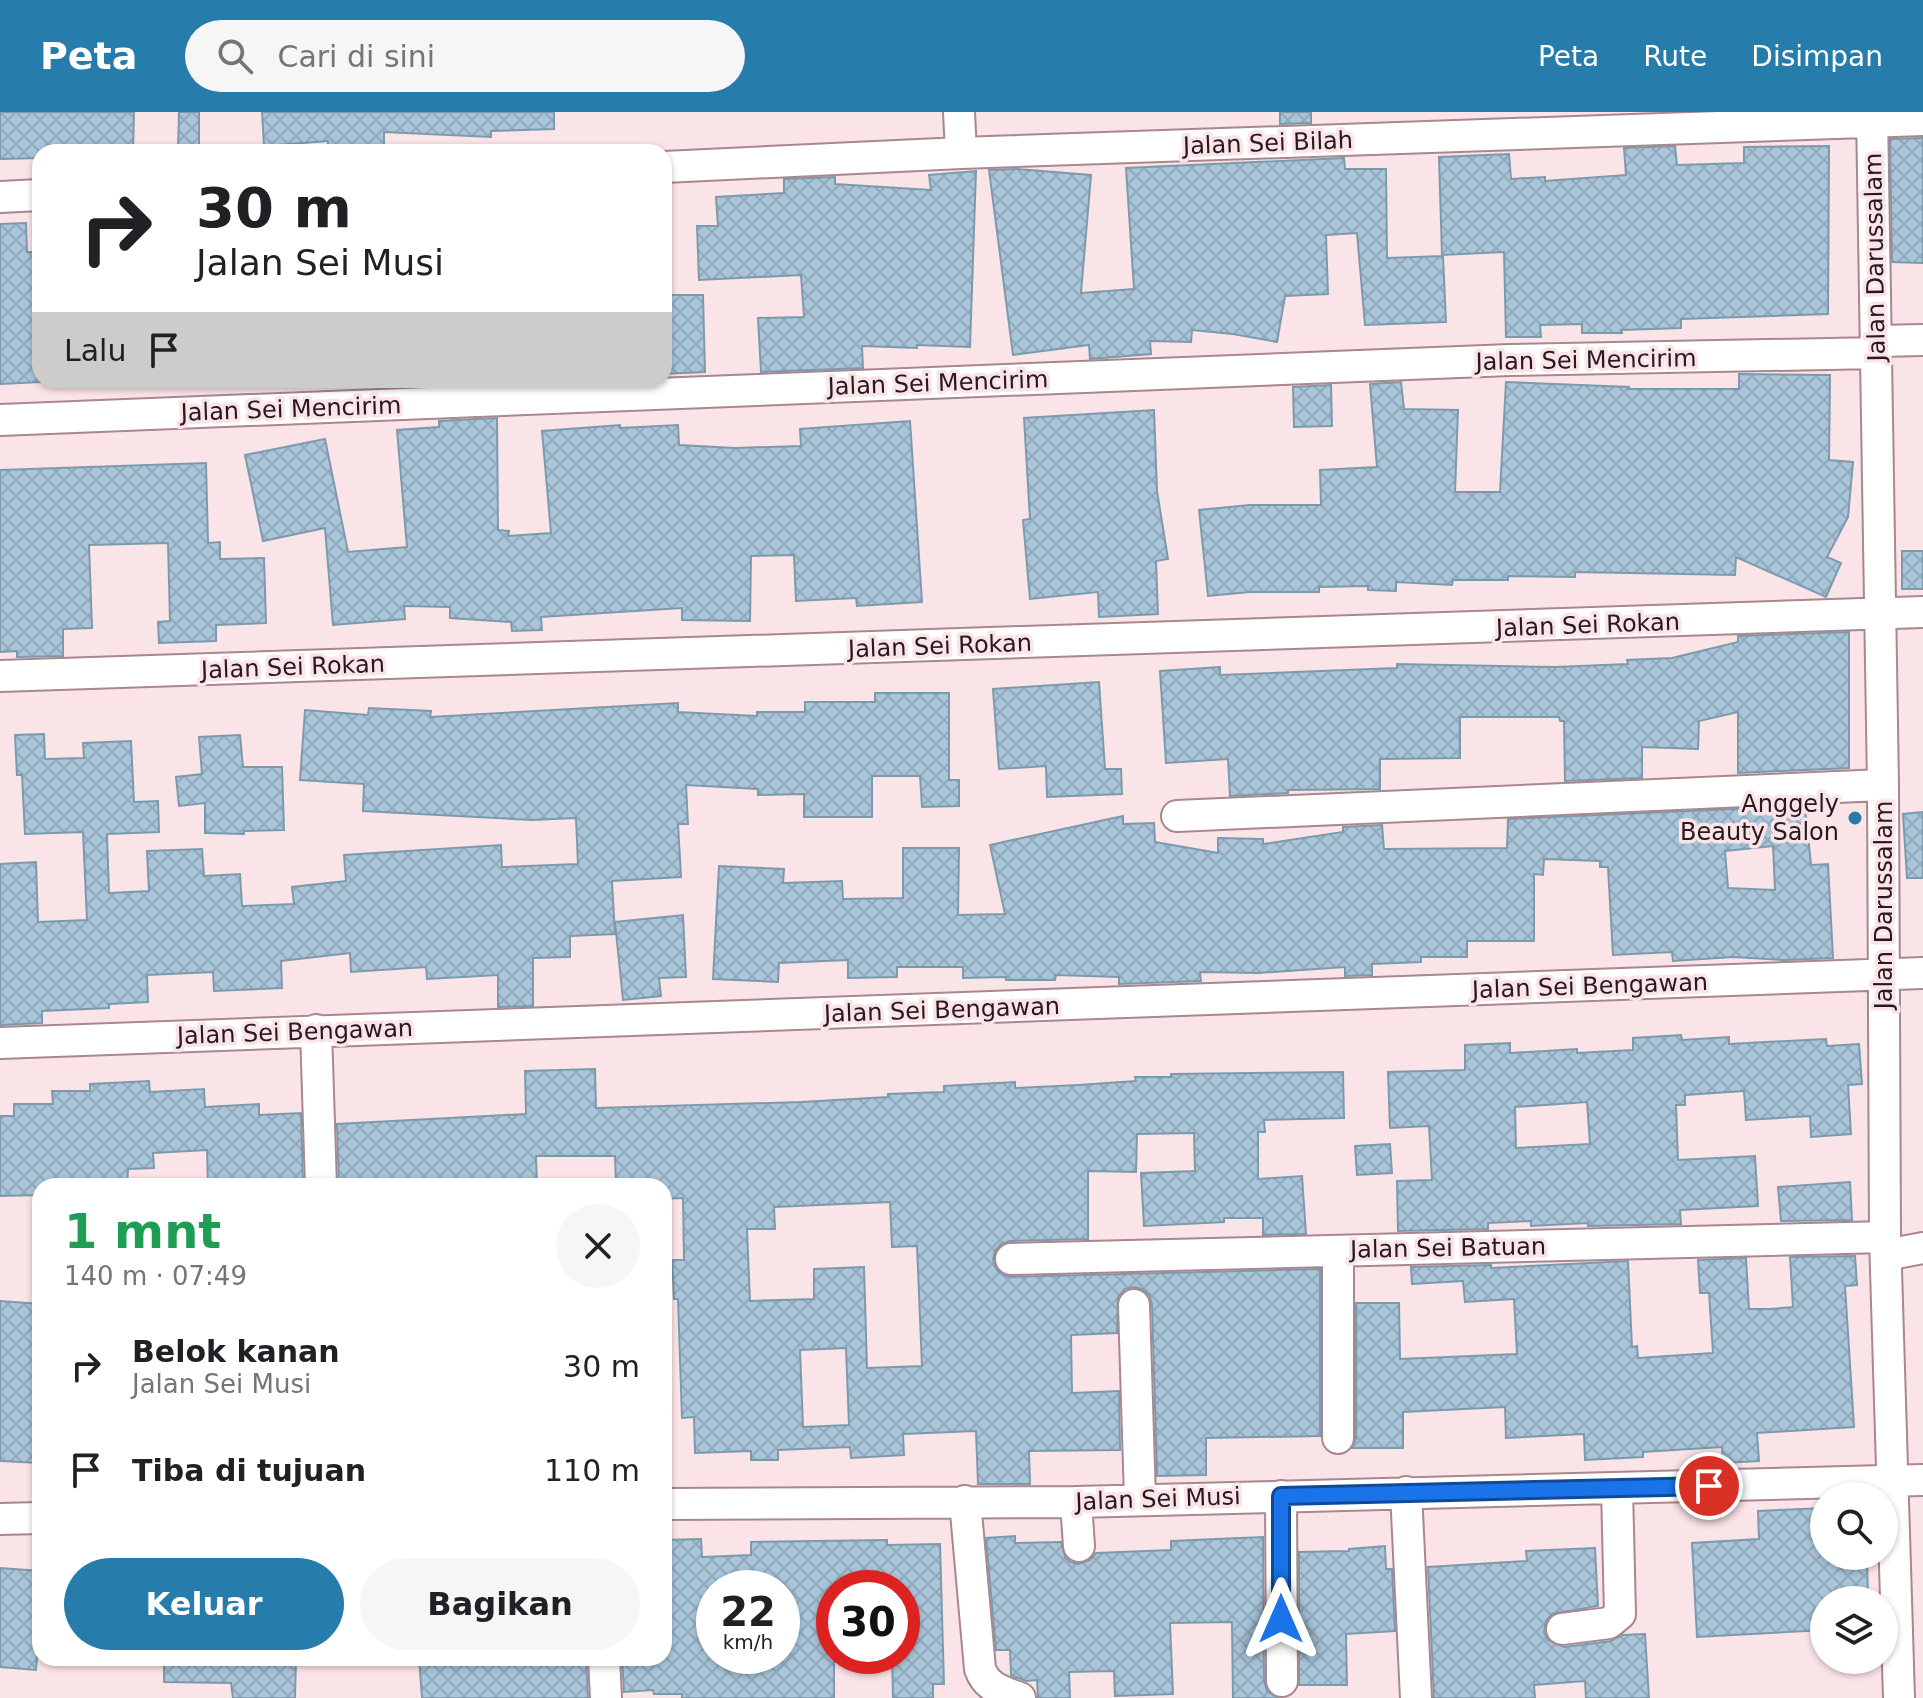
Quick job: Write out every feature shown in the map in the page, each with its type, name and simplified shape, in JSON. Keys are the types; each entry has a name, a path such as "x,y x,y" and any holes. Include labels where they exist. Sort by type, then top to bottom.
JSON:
{"street":[{"path":"959,112 961,153"},
{"name":"Jalan Sei Bilah","path":"672,167 1872,117 1923,120"},
{"name":"Jalan Darussalam","path":"1872,117 1883,785 1885,1246 1892,1482"},
{"path":"0,197 32,195"},
{"name":"Jalan Sei Mencirim","path":"0,420 1877,347 1923,340"},
{"name":"Jalan Sei Rokan","path":"0,676 1923,612"},
{"path":"1177,816 1883,785"},
{"name":"Jalan Sei Bengawan","path":"0,1043 1923,973"},
{"path":"316,1030 321,1178"},
{"name":"Jalan Sei Batuan","path":"1011,1259 1338,1251 1923,1248"},
{"path":"1338,1251 1338,1438"},
{"path":"1134,1305 1140,1499"},
{"name":"Jalan Sei Musi","path":"1892,1482 1923,1480"},
{"name":"Jalan Sei Musi","path":"672,1504 1076,1502 1810,1484"},
{"path":"1562,1629 1609,1623 1620,1614 1617,1488"},
{"path":"1406,1492 1416,1698"},
{"path":"1281,1496 1282,1681"},
{"path":"965,1501 980,1669 992,1687 1020,1698"},
{"path":"1076,1502 1079,1546"},
{"path":"0,1519 32,1518"},
{"name":"Jalan Darussalam","path":"1895,1570 1899,1698"},
{"path":"604,1666 606,1698"}],"building":[{"path":"0,112 134,112 133,144 32,144 32,158 0,159"},
{"path":"179,112 199,112 199,144 178,144"},
{"path":"262,112 554,112 554,129 491,131 491,137 384,132 384,144 328,144 328,141 264,144"},
{"path":"1280,112 1311,112 1311,123 1280,124"},
{"path":"1923,138 1923,263 1892,262 1890,139"},
{"path":"1675,146 1677,165 1744,163 1744,147 1829,146 1828,314 1681,319 1681,328 1621,330 1622,333 1582,333 1582,324 1540,325 1541,337 1506,337 1504,252 1442,255 1439,157 1509,154 1511,179 1545,177 1545,181 1626,175 1624,148"},
{"path":"1344,158 1345,169 1386,169 1387,258 1443,256 1446,322 1365,325 1357,233 1326,235 1328,294 1285,296 1277,342 1192,330 1191,342 1150,341 1151,354 1090,359 1089,345 1013,355 989,170 1091,175 1081,293 1134,289 1126,168"},
{"path":"976,171 970,347 862,346 863,368 761,372 758,318 804,317 801,275 699,280 697,226 718,226 716,197 784,193 784,179 835,177 835,184 931,190 929,175"},
{"path":"26,223 27,252 32,252 32,382 0,384 0,224"},
{"path":"672,295 703,295 705,372 672,374"},
{"path":"1739,374 1830,375 1829,460 1853,462 1848,517 1827,557 1841,563 1826,597 1736,557 1735,575 1575,572 1575,577 1508,576 1508,580 1453,580 1452,585 1396,582 1396,591 1368,590 1368,586 1319,587 1319,592 1250,592 1208,596 1199,510 1250,505 1321,505 1320,470 1377,467 1370,384 1401,382 1404,409 1458,410 1455,492 1500,492 1506,382 1628,389 1739,389"},
{"path":"1331,385 1332,426 1294,427 1293,387"},
{"path":"1154,410 1157,491 1168,559 1156,561 1158,614 1099,617 1098,592 1030,599 1023,520 1030,519 1024,418"},
{"path":"497,418 498,530 509,531 508,536 551,533 542,431 620,425 620,428 678,425 679,445 735,448 801,446 800,429 910,421 922,602 857,606 856,598 796,601 794,555 751,556 750,621 682,620 682,608 541,617 542,630 512,631 511,622 450,618 450,607 404,606 405,619 333,625 325,528 263,541 245,455 325,439 348,552 407,547 397,430 439,427 439,421"},
{"path":"206,463 208,543 220,542 220,559 264,558 266,623 216,625 216,641 159,643 158,622 170,621 168,543 89,545 92,628 63,629 63,656 17,657 17,651 0,652 0,470"},
{"path":"1902,551 1923,551 1923,589 1902,589"},
{"path":"1849,632 1849,768 1738,773 1738,712 1699,721 1698,749 1642,747 1642,778 1565,781 1564,721 1560,721 1559,717 1460,717 1460,758 1380,759 1380,789 1288,790 1288,793 1230,796 1228,759 1166,763 1160,671 1220,667 1220,675 1397,668 1397,664 1555,667 1628,664 1627,660 1672,658 1738,642 1738,636"},
{"path":"1099,682 1105,769 1121,769 1122,794 1047,797 1046,766 999,769 993,689"},
{"path":"875,693 949,693 949,780 959,780 959,806 922,807 920,776 872,776 872,817 804,817 804,794 758,795 758,789 686,785 688,824 678,824 681,877 612,881 615,934 570,936 570,957 533,958 533,1006 498,1007 498,975 427,979 426,967 351,972 350,953 281,961 282,988 214,991 213,972 147,975 148,1002 109,1004 109,1008 42,1011 42,1023 0,1025 0,864 36,862 38,922 87,920 83,832 25,834 22,775 17,775 15,735 44,734 45,759 84,758 83,743 131,741 134,802 158,801 159,832 107,834 109,893 149,891 147,851 202,849 204,876 240,874 242,906 294,904 292,887 346,881 344,855 501,845 502,867 578,864 576,818 532,820 363,811 364,784 300,780 305,710 368,715 369,708 431,711 430,717 678,703 678,712 757,716 757,712 805,712 805,702 875,702"},
{"path":"240,735 243,767 282,767 284,830 244,831 244,834 205,833 205,803 179,806 176,777 202,774 199,737"},
{"path":"1805,806 1811,865 1828,864 1833,958 1784,960 1733,957 1673,961 1672,952 1613,955 1608,867 1600,867 1600,861 1544,859 1543,875 1534,874 1534,941 1467,941 1467,957 1421,957 1421,962 1372,964 1372,975 1345,976 1345,967 1258,973 1200,972 1201,981 1119,984 1119,977 1056,975 1055,980 1006,980 1006,977 963,978 963,967 897,967 897,977 848,978 848,960 779,963 778,982 713,979 719,866 784,869 783,883 842,881 843,899 903,898 903,848 959,848 958,915 1005,914 990,845 1123,816 1123,824 1154,823 1155,842 1218,853 1218,838 1263,839 1263,844 1343,832 1343,827 1382,825 1384,849 1507,848 1508,819","holes":["1773,846 1775,890 1728,888 1725,851"]},
{"path":"1923,812 1923,878 1907,878 1903,814"},
{"path":"683,915 686,977 659,978 661,996 623,1000 615,922"},
{"path":"1681,1035 1682,1040 1729,1037 1729,1044 1826,1039 1827,1046 1859,1044 1862,1084 1848,1085 1851,1134 1811,1137 1810,1116 1746,1120 1744,1091 1685,1095 1685,1105 1676,1105 1678,1160 1755,1156 1758,1206 1680,1210 1681,1224 1531,1226 1531,1221 1488,1223 1488,1229 1398,1231 1397,1181 1432,1180 1429,1126 1390,1128 1388,1072 1465,1070 1465,1045 1510,1043 1510,1053 1577,1049 1577,1053 1633,1050 1633,1038","holes":["1587,1102 1590,1144 1516,1148 1515,1107"]},
{"path":"595,1069 596,1108 888,1097 888,1094 944,1092 944,1086 1015,1082 1015,1088 1078,1085 1136,1081 1135,1077 1171,1077 1171,1074 1343,1072 1344,1118 1264,1120 1265,1132 1258,1132 1258,1179 1302,1176 1306,1234 1263,1235 1263,1218 1224,1218 1224,1222 1144,1226 1141,1173 1195,1171 1194,1133 1137,1134 1136,1172 1088,1171 1088,1239 1010,1241 1001,1244 993,1259 996,1269 1011,1277 1320,1269 1320,1436 1206,1438 1206,1475 1157,1476 1152,1304 1149,1295 1134,1287 1125,1289 1118,1297 1117,1333 1071,1335 1072,1393 1119,1391 1120,1450 1029,1451 1030,1484 978,1484 976,1431 903,1434 904,1455 851,1458 850,1447 778,1450 778,1460 751,1460 751,1451 695,1453 694,1417 682,1418 678,1299 674,1299 672,1260 684,1260 683,1198 672,1199 672,1178 616,1178 615,1156 536,1156 537,1178 339,1178 337,1124 526,1114 525,1071","holes":["890,1202 892,1247 917,1246 922,1366 867,1368 864,1267 814,1269 814,1299 750,1301 747,1229 775,1229 774,1207","846,1348 849,1425 803,1427 800,1350"]},
{"path":"149,1081 150,1092 204,1089 205,1107 259,1104 259,1115 301,1113 303,1178 208,1178 207,1150 153,1153 154,1168 128,1169 127,1178 32,1178 32,1195 0,1196 0,1116 14,1116 14,1104 53,1104 52,1091 90,1091 90,1084"},
{"path":"1390,1144 1392,1173 1357,1175 1355,1146"},
{"path":"1850,1182 1852,1220 1781,1221 1778,1187"},
{"path":"1855,1256 1857,1285 1845,1286 1854,1427 1757,1433 1759,1461 1723,1463 1722,1447 1643,1452 1643,1457 1585,1460 1584,1434 1506,1438 1505,1407 1403,1412 1403,1448 1352,1448 1356,1438 1356,1303 1399,1303 1400,1359 1517,1354 1514,1299 1465,1302 1463,1281 1412,1284 1411,1267 1491,1265 1491,1268 1628,1261 1632,1347 1637,1346 1638,1358 1713,1353 1709,1293 1700,1293 1698,1260 1746,1258 1749,1309 1770,1309 1793,1307 1790,1257"},
{"path":"0,1301 32,1303 32,1463 0,1461"},
{"path":"1810,1509 1810,1570 1867,1570 1868,1586 1810,1586 1810,1631 1697,1637 1692,1543 1759,1539 1758,1511"},
{"path":"1015,1536 1015,1543 1061,1542 1065,1557 1079,1564 1090,1560 1096,1553 1171,1550 1171,1541 1263,1537 1264,1681 1267,1691 1278,1698 1233,1698 1232,1622 1170,1623 1173,1694 1115,1696 1114,1671 1069,1672 1070,1698 1038,1698 1037,1680 1026,1681 1011,1675 1010,1650 996,1650 986,1538"},
{"path":"701,1539 702,1557 751,1555 751,1542 887,1540 887,1545 940,1544 944,1684 933,1684 933,1698 893,1698 892,1674 920,1674 920,1570 816,1570 816,1674 834,1674 834,1698 682,1698 682,1694 654,1694 653,1690 624,1692 622,1666 672,1666 672,1540"},
{"path":"1385,1546 1386,1569 1392,1569 1395,1631 1346,1634 1347,1685 1299,1685 1299,1552 1349,1551"},
{"path":"1595,1548 1598,1606 1552,1614 1546,1621 1544,1632 1548,1640 1564,1647 1611,1641 1622,1635 1645,1634 1649,1698 1586,1698 1585,1681 1534,1685 1535,1698 1434,1698 1428,1567 1527,1561 1526,1551"},
{"path":"0,1568 32,1570 32,1666 36,1666 36,1670 0,1667"},
{"path":"164,1666 296,1666 295,1698 233,1698 231,1683 164,1682"},
{"path":"420,1666 586,1666 588,1698 422,1698"}],"place":[{"name":"Anggely Beauty Salon","path":"1855,818"}],"route":[{"path":"1281,1619 1281,1496 1709,1486"}]}
